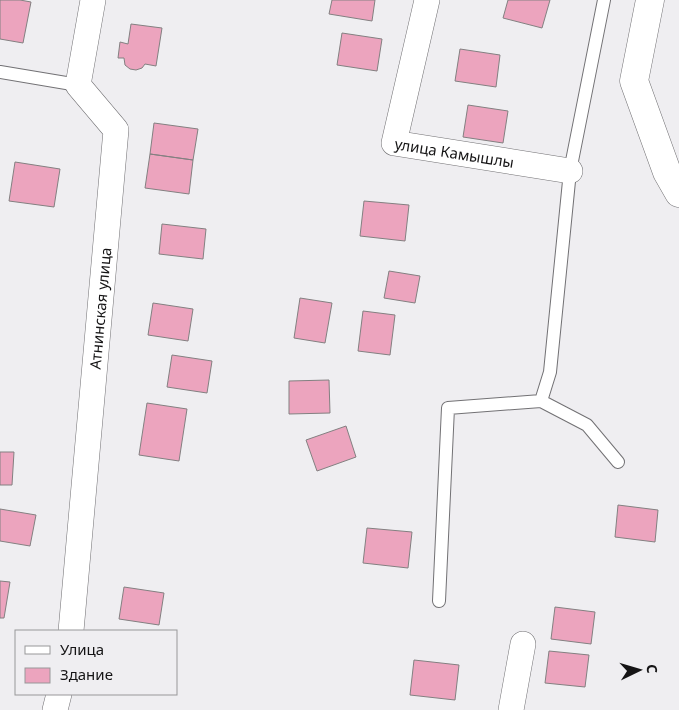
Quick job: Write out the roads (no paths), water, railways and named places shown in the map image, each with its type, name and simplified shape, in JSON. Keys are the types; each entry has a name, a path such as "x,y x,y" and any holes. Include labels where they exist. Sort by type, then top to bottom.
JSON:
{"street":[{"path":"78,85 93,0"},
{"name":"улица Камышлы","path":"428,0 394,143 570,171"},
{"path":"650,0 634,81 673,182"},
{"name":"Атнинская улица","path":"71,630 116,130 78,85"},
{"path":"511,710 522,644"},
{"path":"55,710 58,695"}],"lane":[{"path":"540,401 550,372 570,171 604,0"},
{"path":"0,72 78,85"},
{"path":"439,602 448,408 540,401 587,425 618,462"}]}
